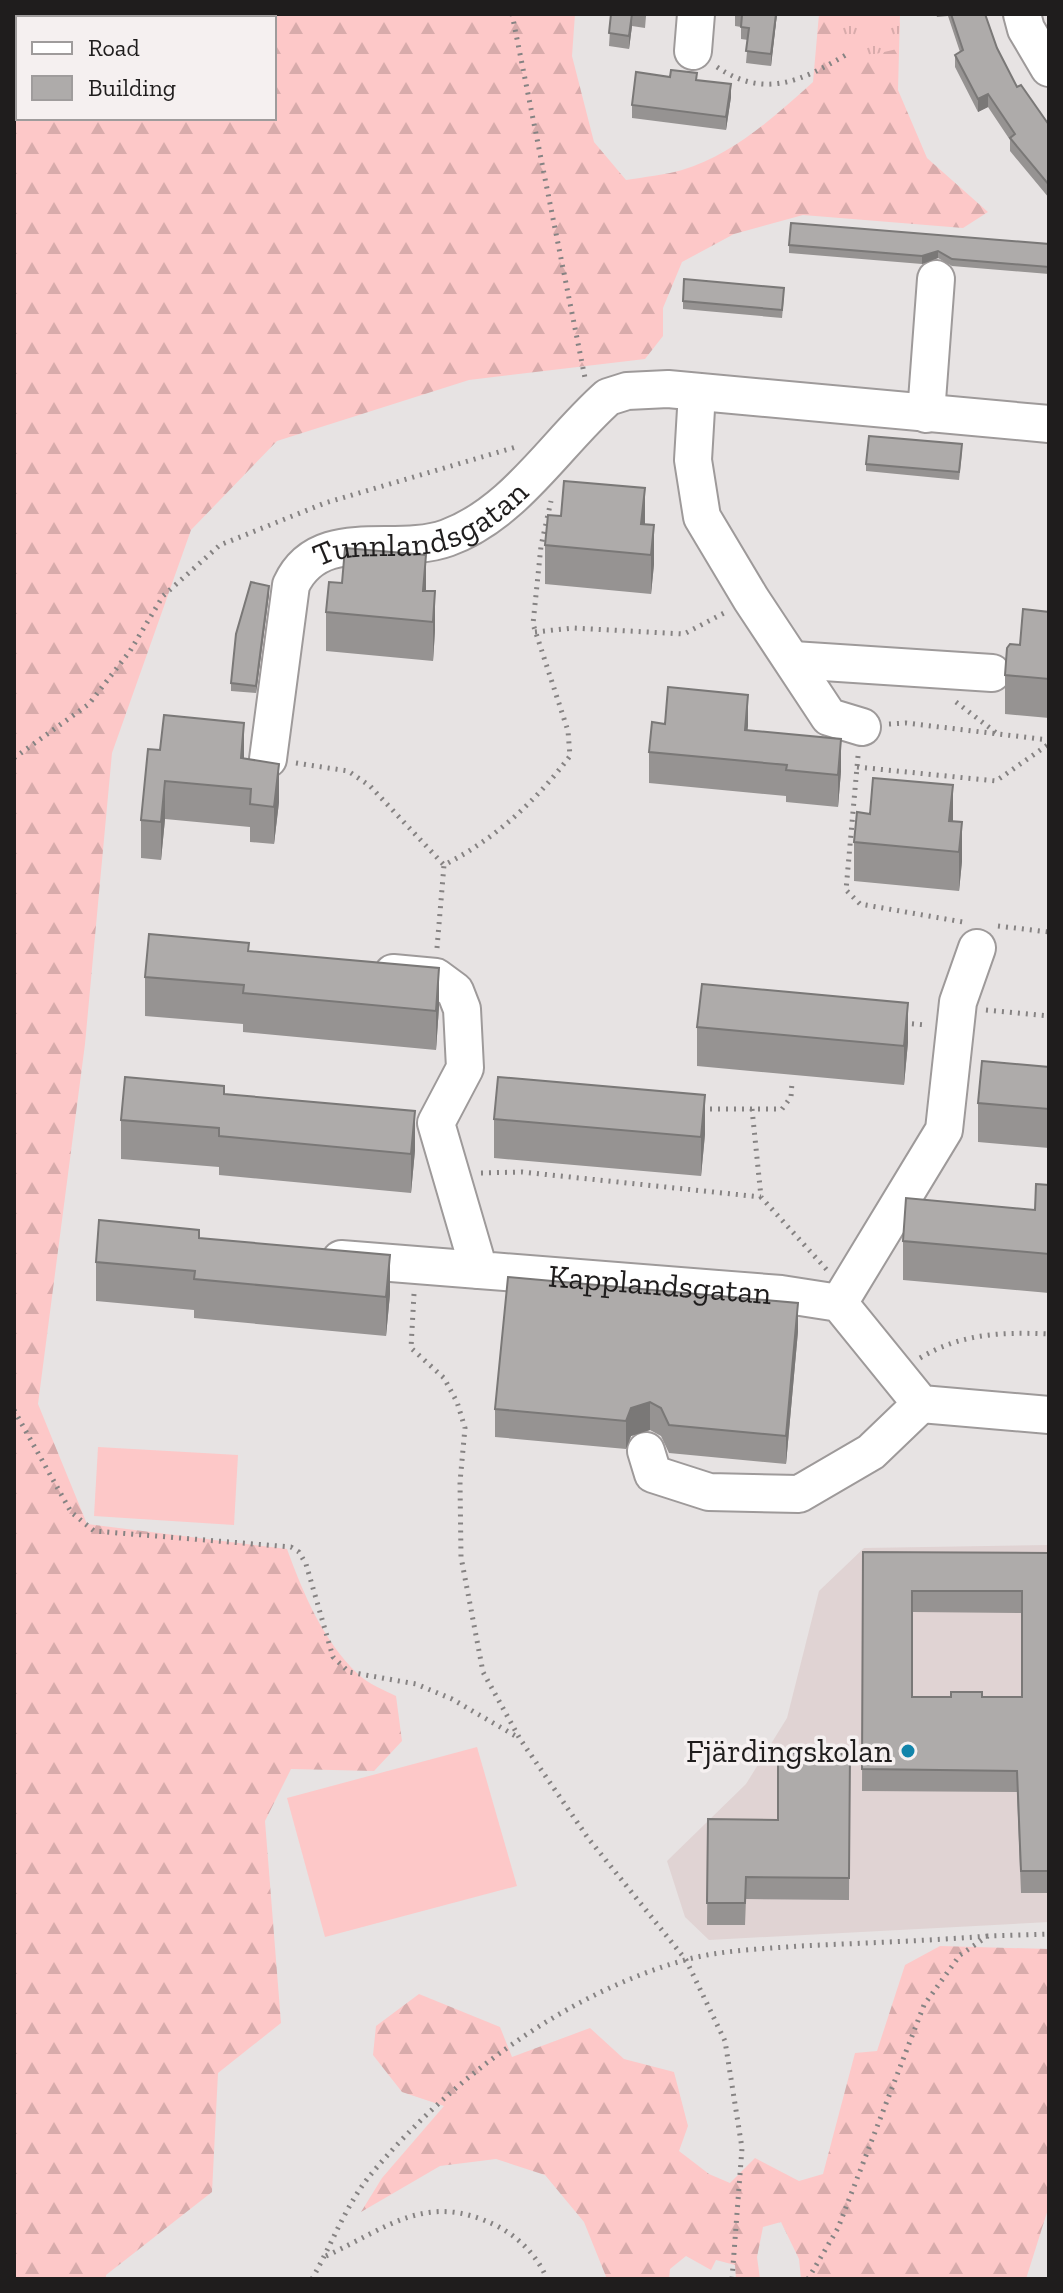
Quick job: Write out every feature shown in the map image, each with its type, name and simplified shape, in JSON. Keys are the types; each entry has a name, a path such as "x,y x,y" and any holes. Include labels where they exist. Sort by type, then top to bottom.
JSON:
{"street":[{"path":"693,51 696,14"},
{"path":"1022,14 1026,29 1049,68"},
{"path":"926,414 936,279"},
{"name":"Tunnlandsgatan","path":"268,759 291,585 299,568 329,549 445,539 478,523 513,496 608,397 627,391 697,392 1049,424"},
{"path":"697,392 693,460 702,517 748,595 829,717 862,727"},
{"path":"793,660 992,673"},
{"path":"970,935 958,1002 944,1130 843,1298 895,1373 921,1404 1049,1415"},
{"path":"356,970 436,977 455,991 462,1009 465,1068 420,1121 453,1182 479,1270"},
{"name":"Kapplandsgatan","path":"310,1256 843,1298"},
{"path":"646,1451 653,1474 709,1492 799,1494 871,1452 921,1404"}],"path":[{"path":"512,14 592,412"},
{"path":"693,51 731,77 760,84 790,83 849,53"},
{"path":"444,865 479,847 520,814 570,756 568,731 535,632 541,546 552,499 547,479 538,469"},
{"path":"535,632 573,628 684,634 705,625 748,595"},
{"path":"970,935 860,904 846,890 862,727 906,723 1049,742"},
{"path":"857,767 996,781 1049,742"},
{"path":"268,759 348,771 395,810 444,865 436,977"},
{"path":"893,1022 955,1028 974,1012 988,1010 1049,1016"},
{"path":"694,1110 782,1109 791,1097 792,1082"},
{"path":"752,1109 761,1197 843,1298"},
{"path":"453,1182 494,1171 522,1172 761,1197"},
{"path":"416,1265 411,1348 444,1378 457,1402 465,1428 460,1482 461,1557 483,1672 520,1739 588,1838 686,1960 725,2041 742,2148 732,2279"},
{"path":"895,1373 963,1338 1000,1332 1049,1334"},
{"path":"14,1410 71,1512 94,1531 291,1547 299,1552 306,1564 333,1657 349,1672 416,1684 452,1699 520,1739"},
{"path":"312,2279 371,2174 476,2071 579,2005 631,1980 686,1960 764,1949 1049,1934"},
{"path":"808,2279 838,2228 924,2005 960,1955 988,1936"},
{"path":"326,2256 398,2219 443,2209 466,2213 510,2234 530,2252 547,2279"}],"shaded area":[{"name":"Fjärdingskolan","path":"1049,1545 1049,1922 709,1940 685,1917 667,1861 746,1784 787,1718 819,1591 864,1548"}],"green space":[{"path":"14,14 575,14 572,56 594,142 626,180 675,172 701,163 736,145 783,108 813,82 819,14 900,14 898,90 927,158 988,212 963,228 803,215 734,234 682,262 663,308 663,336 645,359 469,380 277,441 191,530 112,753 85,1044 38,1404 87,1524 287,1549 307,1599 334,1647 362,1678 396,1696 402,1741 374,1771 291,1769 265,1821 281,2023 218,2073 212,2192 106,2275 106,2279 14,2279"},
{"path":"845,14 896,14 900,24 897,49 837,63 838,31"},
{"path":"98,1447 238,1455 234,1525 94,1516"},
{"path":"477,1747 517,1886 325,1937 287,1798"},
{"path":"940,1946 1049,1949 1049,2206 1026,2279 801,2279 799,2259 781,2222 763,2227 757,2257 760,2279 736,2279 735,2265 716,2260 711,2270 686,2256 670,2269 669,2279 607,2279 584,2222 545,2175 496,2159 440,2166 361,2212 382,2178 444,2106 402,2092 373,2055 376,2026 419,1994 500,2027 512,2057 590,2028 624,2059 674,2072 688,2126 679,2151 709,2174 730,2183 755,2158 799,2181 823,2174 855,2053 877,2051 905,1965"}],"building":[{"path":"611,14 632,14 629,36 609,33"},
{"path":"736,14 776,14 771,54 746,51 749,28 741,27 742,15"},
{"path":"951,14 985,14 997,48 1017,87 1021,85 1049,125 1049,185 1010,138 1015,134 988,94 978,99 955,55 963,50"},
{"path":"671,70 697,73 696,80 731,84 726,117 632,105 636,72 670,77"},
{"path":"791,223 1049,244 1049,267 952,259 938,251 922,256 789,245"},
{"path":"684,279 784,288 782,310 683,301"},
{"path":"869,436 962,444 959,472 866,464"},
{"path":"564,481 645,488 641,524 654,525 651,555 545,545 548,515 561,516"},
{"path":"345,548 426,555 423,591 435,591 433,622 326,612 329,582 342,583"},
{"path":"251,582 269,586 256,686 231,683 236,634"},
{"path":"1023,609 1049,612 1049,679 1005,675 1007,648 1010,644 1020,645"},
{"path":"668,687 748,695 745,730 841,739 838,775 786,770 787,765 649,752 652,722 665,724"},
{"path":"164,715 244,723 241,758 279,764 274,807 250,804 251,789 165,781 161,822 141,820 148,749 160,750"},
{"path":"873,778 953,785 949,821 962,822 959,852 854,842 857,812 870,814"},
{"path":"149,934 249,943 248,951 439,968 436,1011 243,993 244,985 145,977"},
{"path":"702,984 908,1003 904,1046 697,1027"},
{"path":"982,1061 1049,1067 1049,1109 978,1103"},
{"path":"125,1077 224,1086 224,1094 415,1111 411,1154 219,1136 219,1128 121,1120"},
{"path":"498,1077 705,1095 701,1137 494,1119"},
{"path":"1036,1184 1049,1185 1049,1254 903,1241 906,1198 1035,1210"},
{"path":"99,1220 199,1230 199,1238 390,1255 386,1297 194,1279 195,1271 96,1262"},
{"path":"508,1277 798,1303 786,1436 669,1425 661,1408 650,1402 631,1408 626,1421 495,1409"},
{"path":"863,1552 1049,1553 1049,1871 1021,1871 1017,1771 862,1769","holes":["912,1591 1022,1591 1022,1697 982,1697 982,1692 951,1692 951,1697 912,1697"]},
{"path":"778,1753 850,1754 849,1878 746,1877 745,1903 707,1903 708,1819 778,1820"}],"place":[{"name":"Fjärdingskolan","path":"908,1751"}]}
